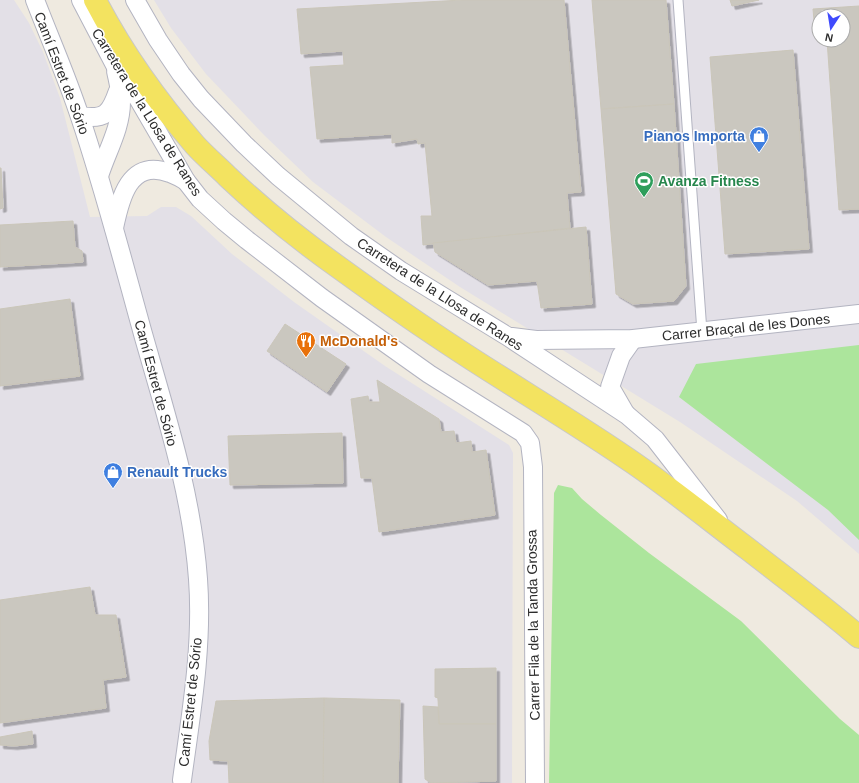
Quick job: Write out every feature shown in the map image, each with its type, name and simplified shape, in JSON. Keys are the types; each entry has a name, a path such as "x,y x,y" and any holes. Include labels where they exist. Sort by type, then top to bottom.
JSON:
{"main road":[{"path":"95,0 108,24 154,94 174,119 197,147 273,218 296,237 461,352 636,464 859,637"}],"street":[{"name":"Camí Estret de Sório","path":"34,0 65,74 99,176 168,423 189,510 195,548 198,587 198,622 196,665 181,782"},
{"name":"Carretera de la Llosa de Ranes","path":"81,0 115,65 139,100 186,181 200,199 224,221 322,298 429,374 523,433 530,443 533,467"},
{"name":"Carretera de la Llosa de Ranes","path":"135,0 181,74 201,99 244,144 278,176 351,236 401,272 507,336 626,415 655,439 729,535"},
{"path":"99,176 118,126 121,103 115,65"},
{"path":"80,116 98,117 106,115 112,109 119,88"},
{"path":"114,231 117,214 124,193 130,181 137,176 145,171 154,170 170,173 186,181"},
{"name":"Carrer Braçal de les Dones","path":"507,336 536,340 634,339 859,314"},
{"path":"626,415 610,386 621,356 634,339"},
{"name":"Carrer Fila de la Tanda Grossa","path":"533,467 532,505 535,783"}],"lane":[{"path":"678,0 702,332"}],"shaded area":[{"path":"0,0 14,0 29,23 43,52 60,98 90,217 147,216 161,207 176,207 191,216 232,254 294,302 385,366 509,445 513,453 512,783 0,783"},
{"path":"154,0 859,0 859,554 797,501 680,422 460,287 386,237 313,182 264,135 206,74 171,28"}],"green space":[{"path":"859,345 859,540 828,510 679,397 696,364"},
{"path":"558,485 572,488 582,499 649,553 741,621 840,719 859,735 859,783 549,783 554,493"}],"building":[{"path":"462,0 564,0 581,192 567,193 570,228 423,245 421,216 432,216 425,143 418,144 417,139 392,143 392,134 317,139 310,67 344,65 343,51 301,54 297,9"},
{"path":"592,0 666,0 674,104 601,109"},
{"path":"730,0 759,0 732,6"},
{"path":"859,6 859,209 839,210 828,48 851,48 851,8 828,8"},
{"name":"Pianos Importa","path":"793,50 809,249 725,254 710,57"},
{"name":"Avanza Fitness","path":"674,104 686,286 674,301 633,304 616,294 601,109"},
{"path":"0,168 3,208 0,209"},
{"path":"73,221 75,247 82,251 83,262 0,267 0,225"},
{"path":"586,227 592,304 541,308 537,281 488,285 435,252 433,243"},
{"path":"70,299 80,376 0,386 0,309"},
{"name":"McDonald's","path":"285,324 346,364 327,392 267,351"},
{"path":"377,380 439,419 441,432 454,431 456,443 471,441 472,452 486,450 495,515 379,532 372,478 361,478 351,399 368,396 369,402 380,402"},
{"path":"342,433 343,483 230,485 228,436"},
{"path":"90,587 95,615 116,615 126,677 103,680 106,708 0,723 0,600"},
{"path":"496,668 496,724 439,724 438,698 435,697 435,669"},
{"path":"324,698 400,700 398,783 323,783"},
{"path":"324,698 323,783 229,783 228,761 210,760 209,741 216,701"},
{"path":"423,706 438,707 439,724 496,724 496,781 431,783 425,779"},
{"path":"32,731 33,744 14,746 0,745 0,737"}],"place":[{"name":"Pianos Importa","path":"759,153"},
{"name":"Avanza Fitness","path":"644,198"},
{"name":"McDonald's","path":"306,358"},
{"name":"Renault Trucks","path":"113,489"}]}
